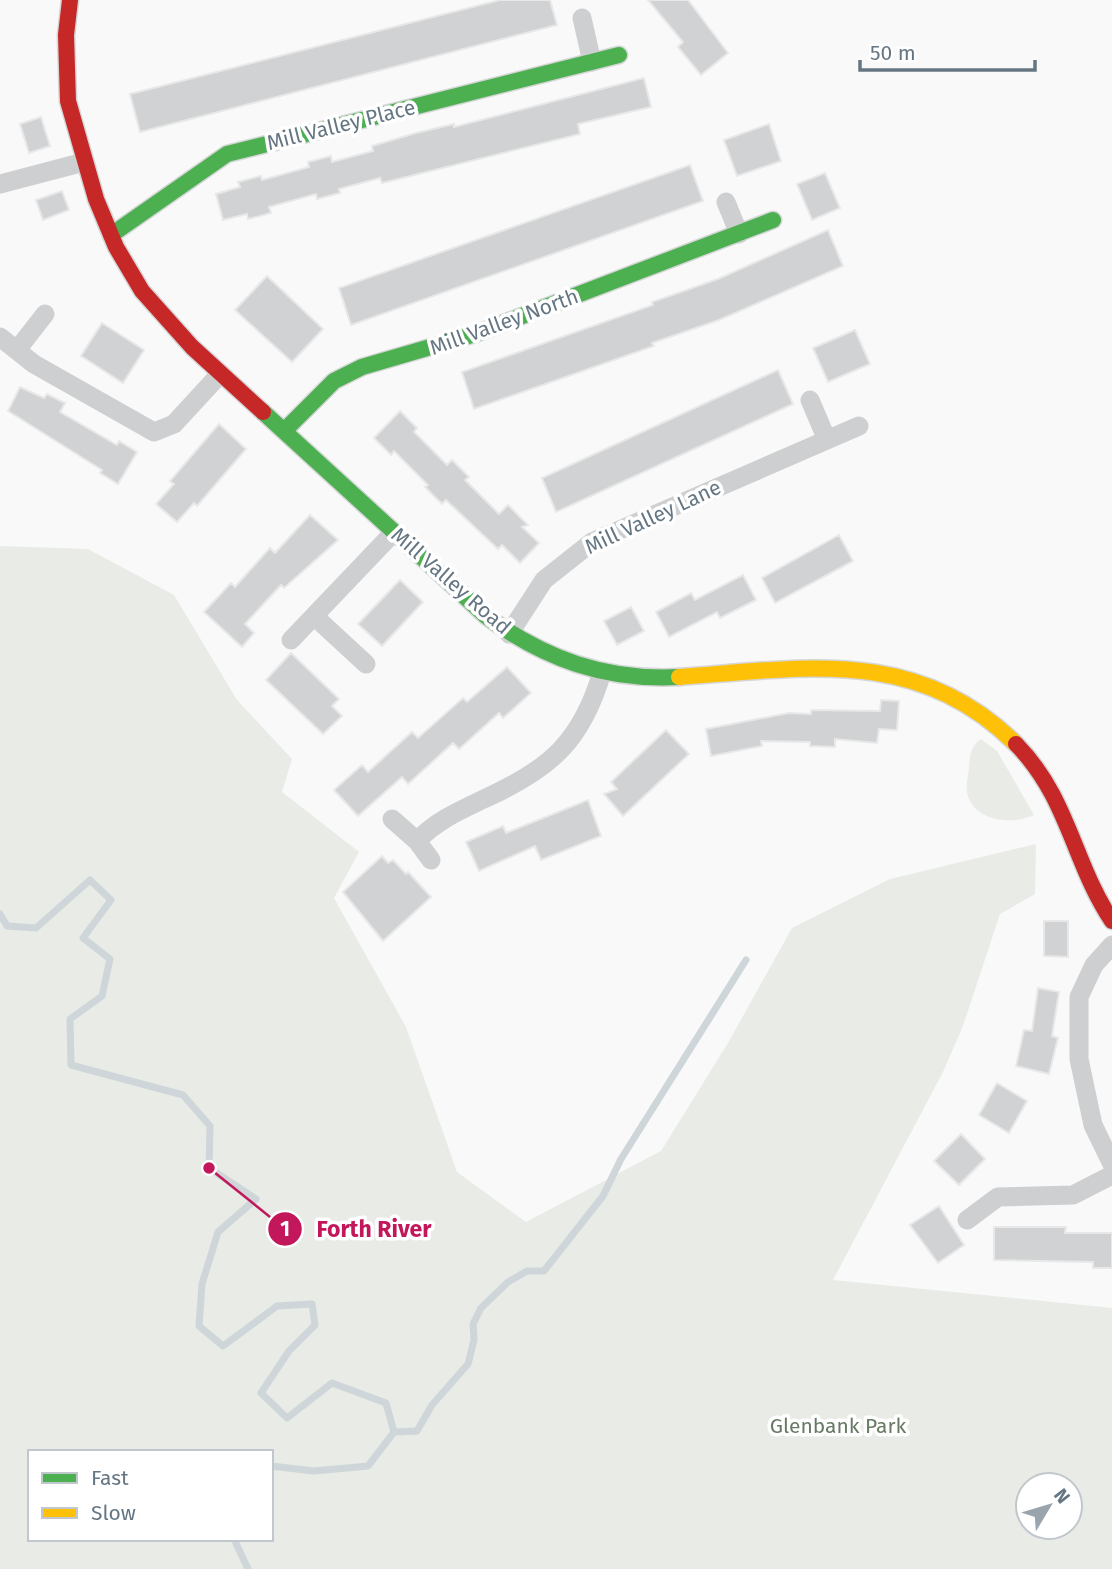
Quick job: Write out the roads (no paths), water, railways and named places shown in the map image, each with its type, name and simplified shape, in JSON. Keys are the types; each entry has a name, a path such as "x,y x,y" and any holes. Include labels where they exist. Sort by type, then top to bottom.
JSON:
{"street":[{"name":"Mill Valley Road","path":"69,0 66,35 68,101 84,162 111,234 142,291 165,321 220,374 509,634 539,651 602,672 635,677 698,676 778,667 831,666 880,671 929,685 969,707 1013,741 1049,785 1112,921"},
{"path":"582,18 592,62"},
{"name":"Mill Valley Place","path":"111,234 227,154 618,55"},
{"path":"0,184 84,162"},
{"path":"726,202 738,234"},
{"name":"Mill Valley North","path":"285,430 334,382 362,367 475,334 773,220"},
{"path":"17,350 45,314"},
{"path":"0,337 34,364 154,432 174,424 220,374"},
{"path":"810,400 827,440"},
{"name":"Mill Valley Lane","path":"509,634 544,580 592,542 859,426"},
{"path":"291,640 394,532"},
{"path":"314,616 366,664"},
{"path":"417,841 430,827 516,785 555,758 580,729 592,706 602,672"},
{"path":"392,819 417,841 431,859"},
{"path":"1112,945 1094,965 1079,997 1079,1059 1093,1125 1112,1164"},
{"path":"967,1220 998,1197 1073,1195 1112,1175"}],"waterway":[{"path":"0,914 7,926 36,928 90,880 111,900 83,938 110,959 102,996 70,1019 71,1065 183,1095 210,1126 209,1168 256,1199 218,1232 202,1284 199,1326 223,1346 277,1306 312,1304 315,1325 289,1351 261,1393 287,1418 332,1383 386,1403 394,1432"},
{"path":"394,1432 417,1431 432,1405 468,1364 474,1340 473,1324 481,1308 508,1282 527,1271 544,1271 603,1196 621,1159 746,960"},
{"path":"273,1466 314,1471 368,1466 394,1432"},
{"path":"235,1541 248,1569"}],"place":[{"name":"Forth River","path":"209,1168"}],"park label":[{"name":"Glenbank Park","path":"838,1426"}]}
